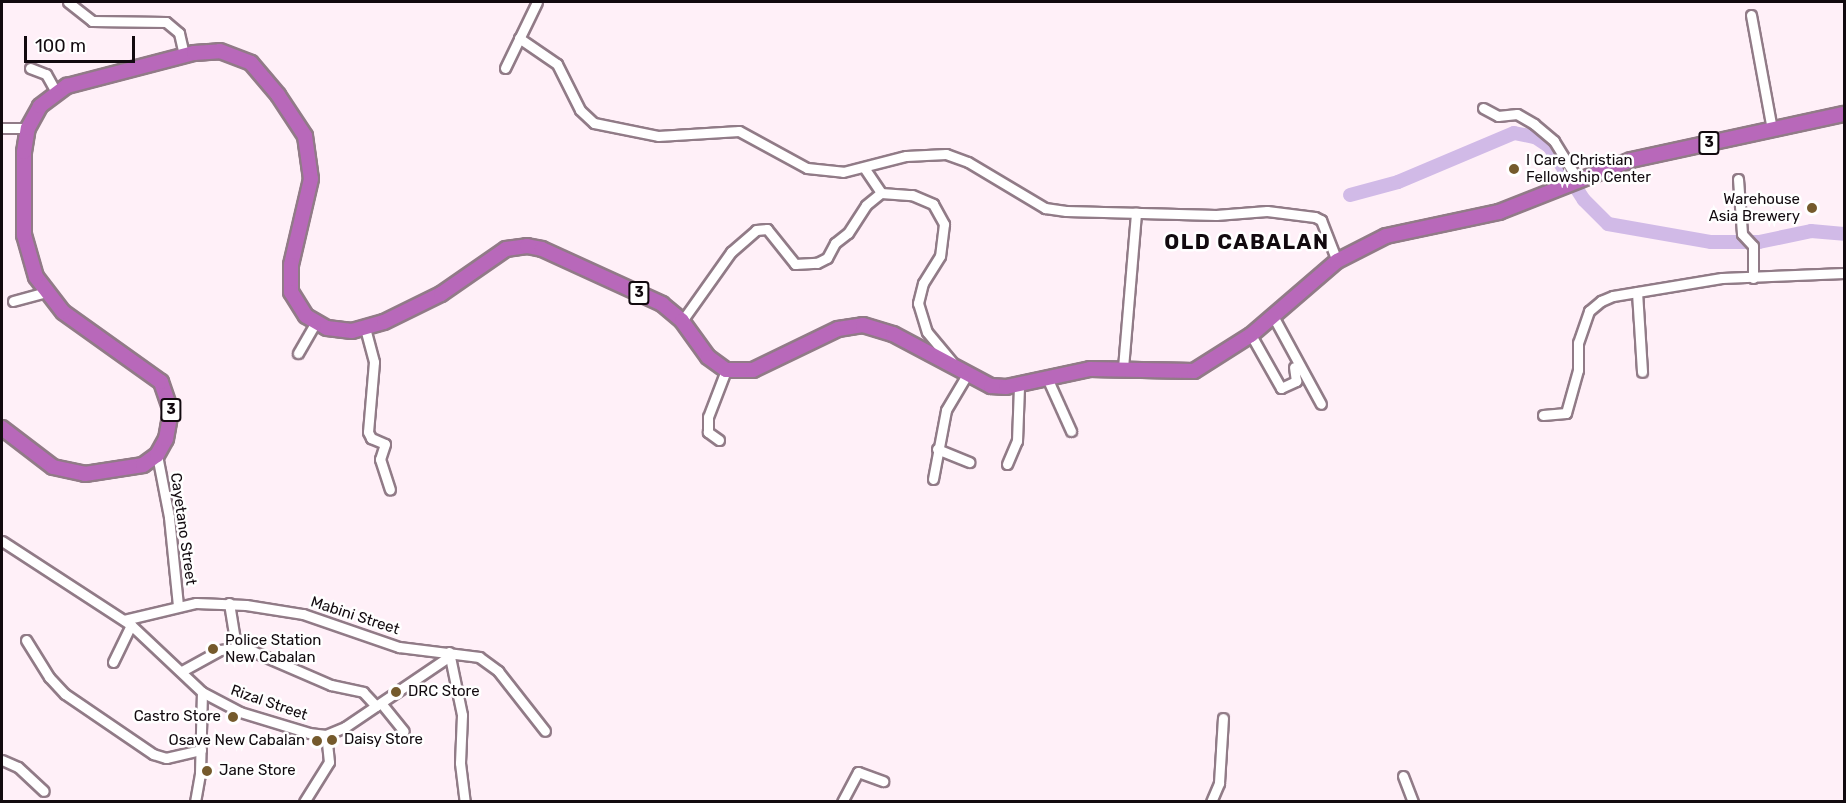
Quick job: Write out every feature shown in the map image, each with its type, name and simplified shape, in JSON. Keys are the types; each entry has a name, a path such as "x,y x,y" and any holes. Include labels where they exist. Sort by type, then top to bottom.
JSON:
{"highway":[{"name":"3","path":"157,455 166,439 171,411 161,382 63,312 46,292 30,262 24,235 22,193 28,128 40,106 56,92 98,75 184,55 220,51 251,63 278,95 304,136 311,179 290,279 296,303 315,323 327,328 364,328 441,294 487,260 518,246 542,249 662,304 682,321 708,357 726,370 753,370 838,329 863,325 893,334 991,386 1019,387 1090,369 1194,371 1251,335 1337,261 1397,232 1486,216 1576,180 1654,154 1845,114"},
{"path":"2,428 37,458 71,472 120,471 143,465 157,455"}],"street":[{"path":"505,68 537,2"},
{"path":"73,4 98,22 152,19 166,22 179,33 184,55"},
{"path":"1751,15 1772,129"},
{"path":"519,38 557,64 580,110 594,123 658,136 739,131 807,168 843,172 865,169 906,156 946,154 968,162 1045,208 1216,215 1267,211 1315,217 1321,220 1337,261"},
{"path":"30,68 46,74 56,92"},
{"path":"1483,108 1498,116 1517,114 1533,124 1554,141 1576,180"},
{"path":"2,128 28,128"},
{"path":"865,169 881,193"},
{"path":"1738,179 1743,236 1753,244 1753,278"},
{"path":"682,321 731,252 756,230 767,229 795,264 819,262 827,258 832,246 881,193"},
{"path":"881,193 924,197 942,216 945,237 940,255 923,283 918,303 927,332 962,369 950,398 937,449 933,479"},
{"path":"1123,368 1136,213"},
{"path":"1544,415 1566,413 1578,370 1578,344 1589,311 1613,296 1722,278 1845,273"},
{"path":"13,301 46,292"},
{"path":"1637,292 1642,372"},
{"path":"1273,316 1321,404"},
{"path":"298,353 315,323"},
{"path":"364,328 374,362 368,432 371,438 385,444 380,459 390,489"},
{"path":"1251,335 1281,388 1296,381 1294,367"},
{"path":"719,440 708,432 708,417 726,370"},
{"path":"1048,380 1071,431"},
{"path":"1006,464 1017,441 1019,387"},
{"path":"937,449 969,462"},
{"name":"Cayetano Street","path":"157,455 169,517 178,606"},
{"name":"Rizal Street","path":"2,541 128,623 202,692 263,720 326,735"},
{"path":"229,603 236,646"},
{"name":"Mabini Street","path":"128,623 178,606 229,603 303,614 399,647 479,657 494,666 544,731"},
{"path":"113,662 128,623"},
{"path":"26,640 49,677 65,694 153,754 166,758 201,750"},
{"path":"182,671 220,650 236,646 254,649 331,685 363,692 404,731"},
{"path":"304,801 329,762 326,735 345,727 449,654 462,716 460,763 465,801"},
{"path":"195,801 201,750 202,692"},
{"path":"1211,801 1219,783 1223,718"},
{"path":"2,760 18,767 44,791"},
{"path":"842,801 858,771 883,781"},
{"path":"1403,776 1413,801"}],"waterway":[{"path":"1350,195 1398,182 1514,133 1535,137 1549,146 1584,200 1608,224 1711,242 1759,242 1811,231 1844,234"}],"place":[{"name":"I Care Christian Fellowship Center","path":"1514,169"},
{"name":"Warehouse Asia Brewery","path":"1812,208"},
{"name":"Police Station New Cabalan","path":"213,649"},
{"name":"DRC Store","path":"396,692"},
{"name":"Castro Store","path":"233,717"},
{"name":"Daisy Store","path":"332,740"},
{"name":"Osave New Cabalan","path":"317,741"},
{"name":"Jane Store","path":"207,771"}],"district":[{"name":"OLD CABALAN","path":"1247,242"}]}
